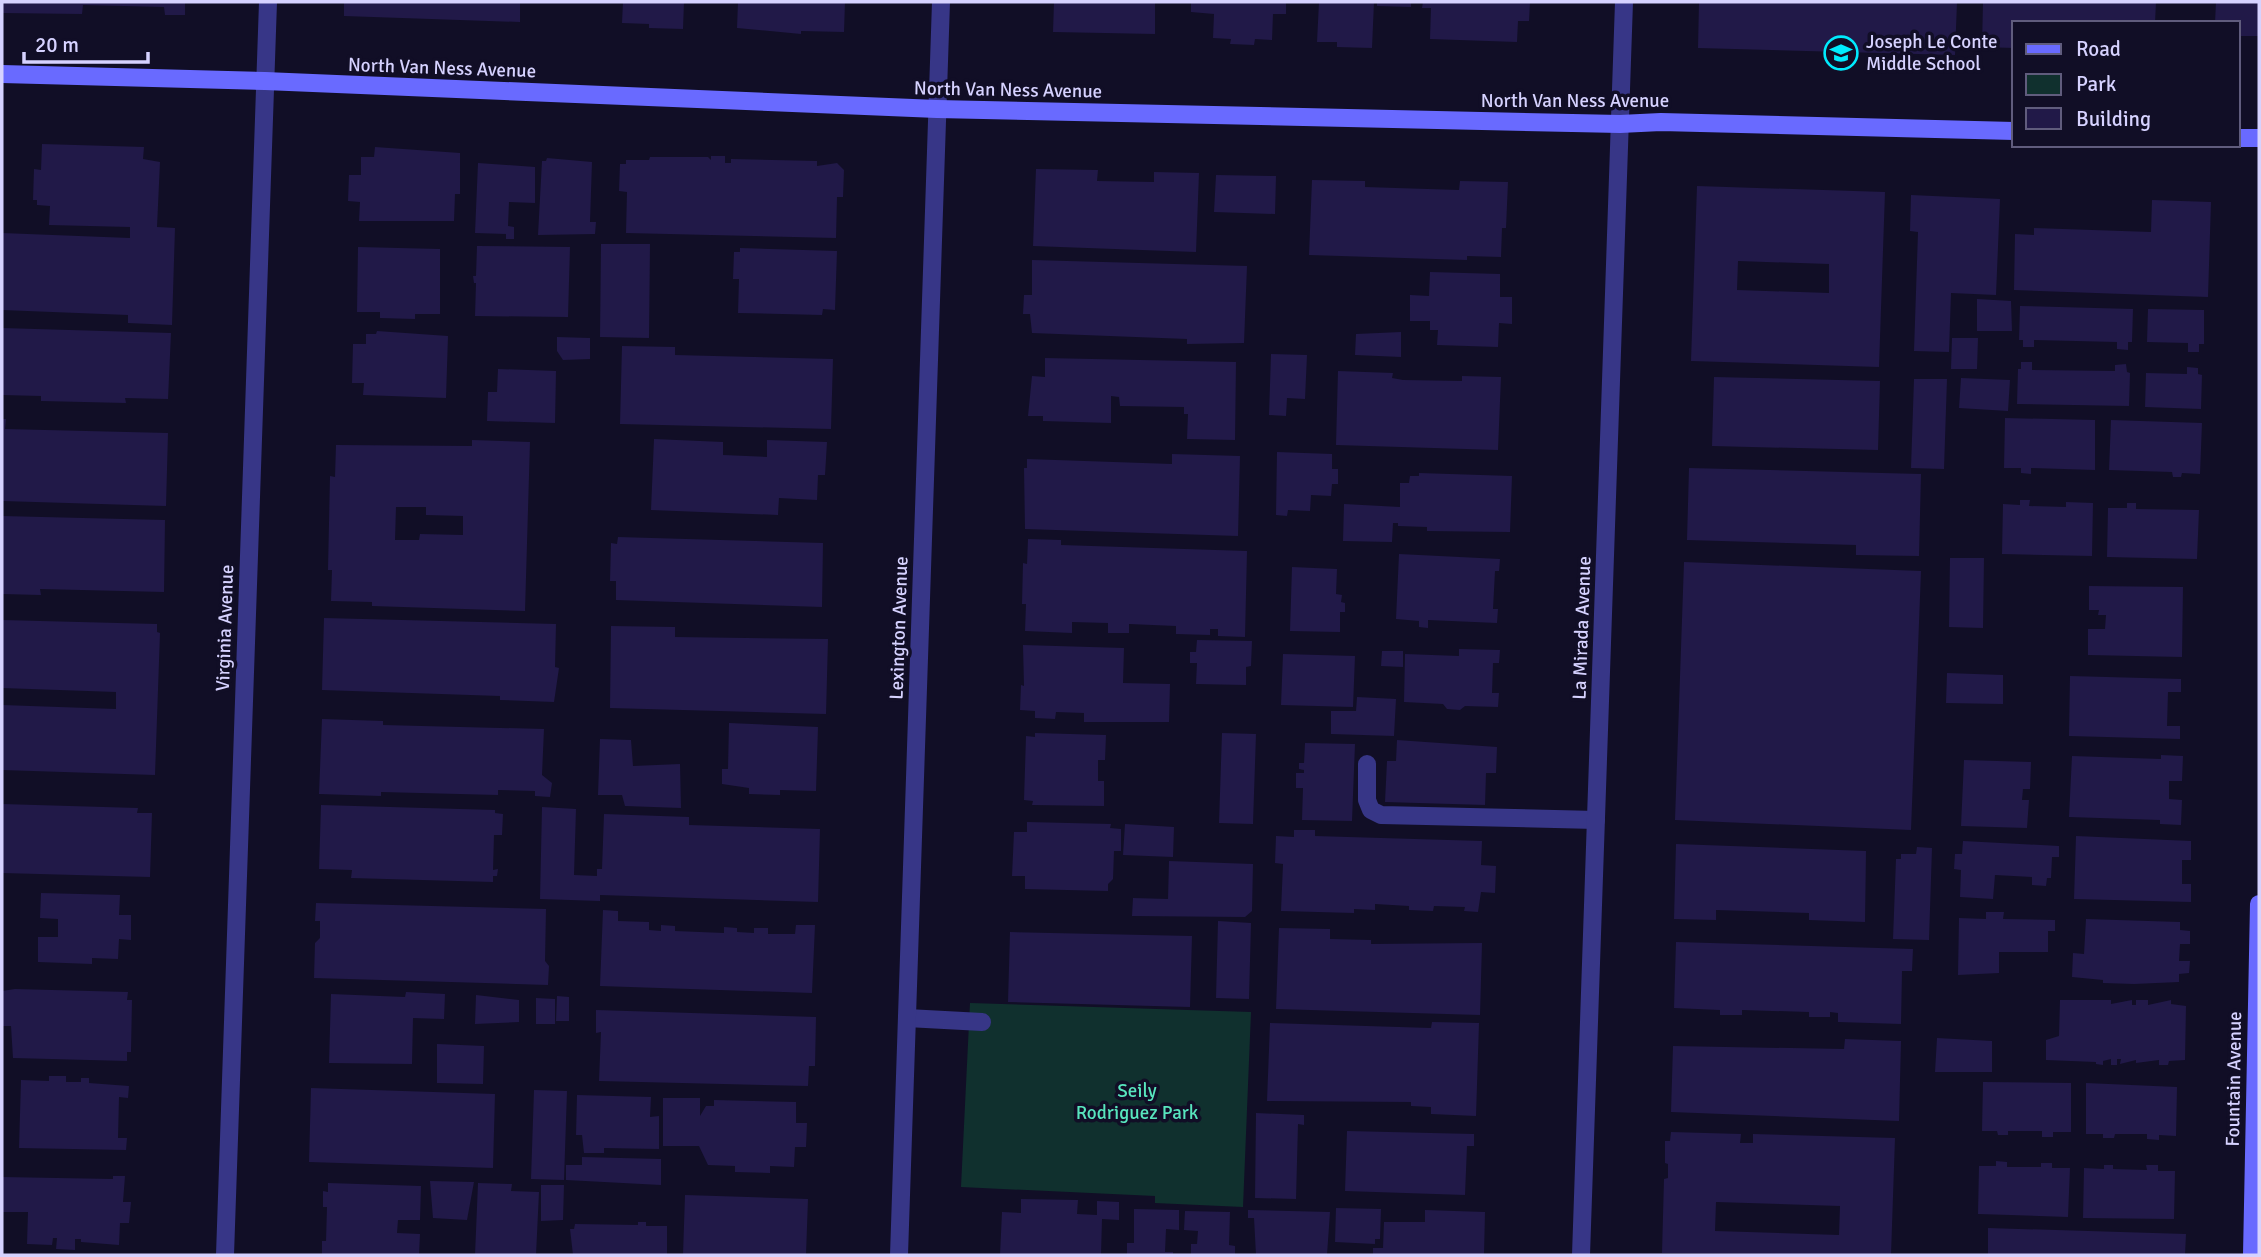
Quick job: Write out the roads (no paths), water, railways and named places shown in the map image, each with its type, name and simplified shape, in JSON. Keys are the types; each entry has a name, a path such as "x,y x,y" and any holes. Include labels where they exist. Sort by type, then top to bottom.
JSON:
{"street":[{"name":"Virginia Avenue","path":"225,1255 268,2"},
{"name":"Lexington Avenue","path":"899,1255 941,2"},
{"name":"La Mirada Avenue","path":"1581,1255 1624,2"},
{"name":"North Van Ness Avenue","path":"2,74 265,81 937,110 1620,124 1661,122 2012,131"},
{"path":"2240,138 2259,138"},
{"path":"1367,764 1367,800 1371,810 1381,814 1596,820"},
{"name":"Fountain Avenue","path":"2252,1255 2259,904"},
{"path":"907,1018 982,1022"}],"place":[{"name":"Joseph Le Conte Middle School","path":"1841,53"}],"park label":[{"name":"Seily Rodriguez Park","path":"1137,1102"}]}
